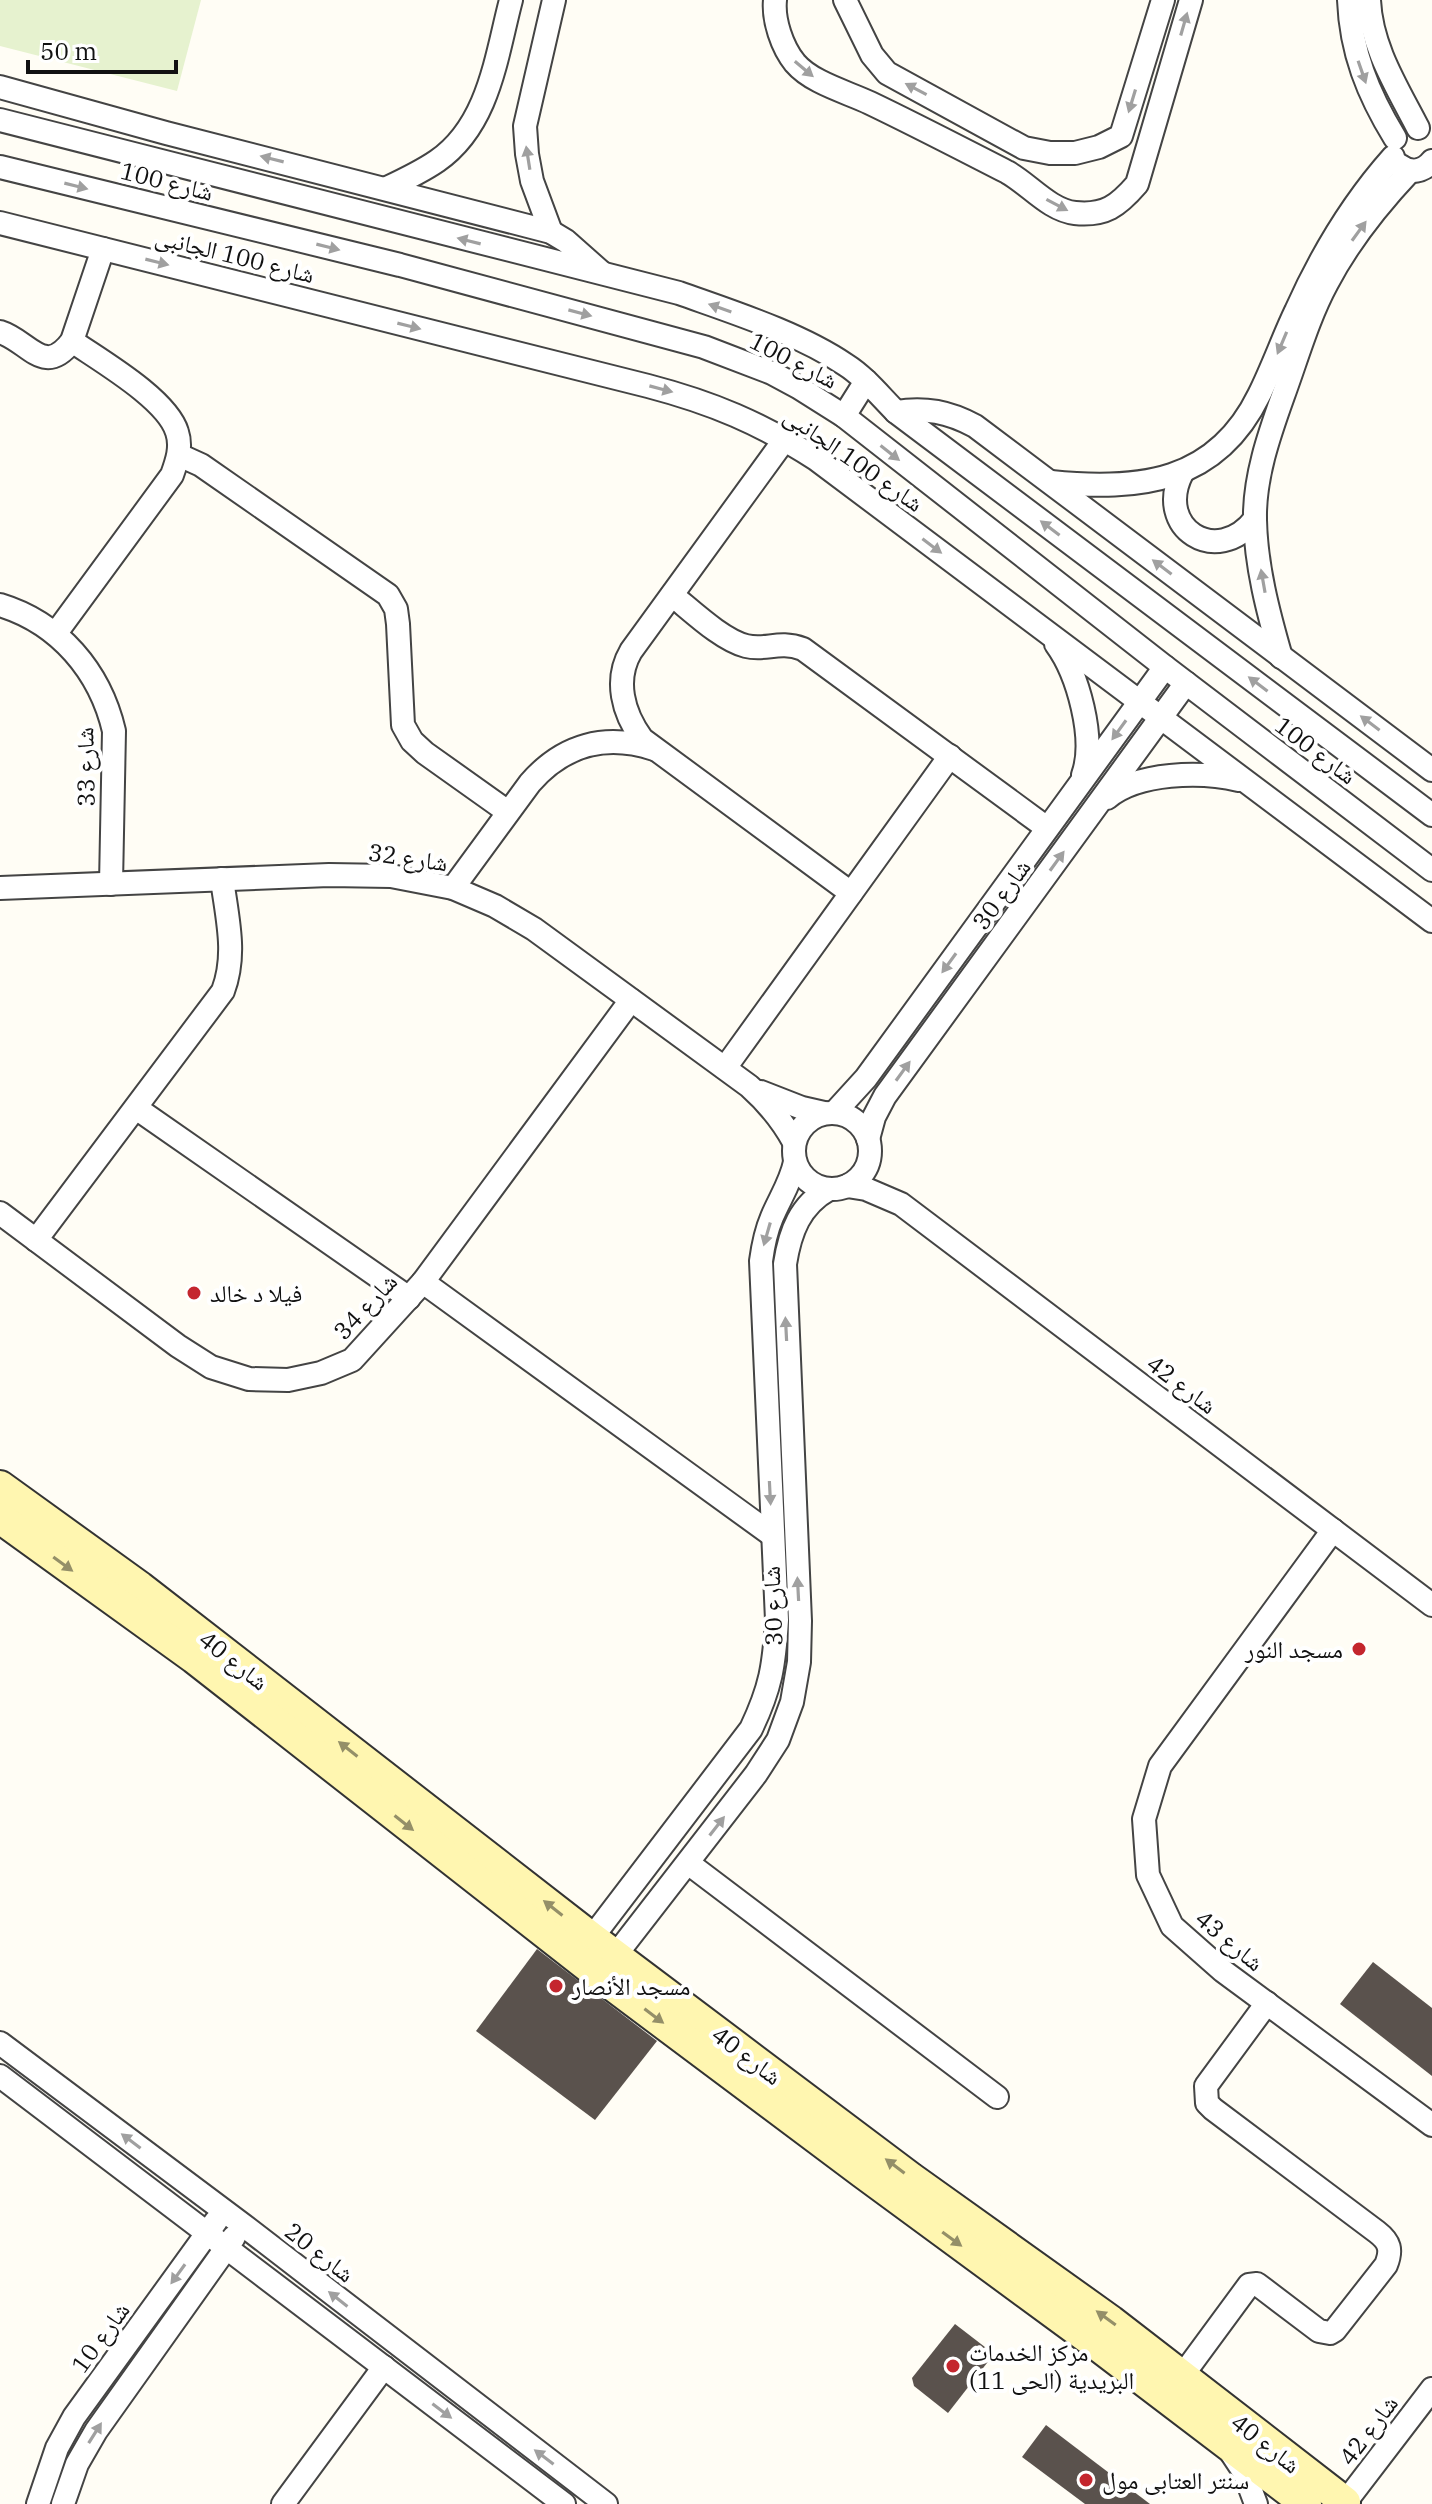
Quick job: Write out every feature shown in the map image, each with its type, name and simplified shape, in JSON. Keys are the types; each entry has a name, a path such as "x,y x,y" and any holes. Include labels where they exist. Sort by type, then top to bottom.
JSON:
{"street":[{"path":"387,188 439,160 460,141 476,118 488,92 511,0"},
{"path":"551,232 532,181 525,126 554,0"},
{"path":"775,0 782,40 795,63 810,75 1011,174 1048,202 1071,213 1096,213 1120,205 1137,184 1191,0"},
{"path":"845,0 872,55 887,73 1024,148 1050,153 1075,153 1099,147 1121,136 1149,143"},
{"path":"1121,136 1163,0"},
{"path":"1349,0 1352,38 1362,74 1376,108 1414,161"},
{"path":"1369,0 1375,37 1384,63 1426,132"},
{"path":"872,104 887,73"},
{"path":"0,87 551,232 605,275"},
{"name":"شارع 100","path":"0,120 679,293 759,321 846,365 896,412 1432,815"},
{"path":"1414,161 1404,129 1426,132"},
{"path":"1011,174 1024,148"},
{"path":"1048,481 1131,484 1182,473 1218,449 1245,418 1304,313 1326,285 1355,236 1414,161"},
{"name":"شارع 100","path":"0,167 400,265 704,347 772,373 844,416 1165,667 1432,870"},
{"name":"شارع 100 الجانبى","path":"0,223 699,400 743,417 816,459 1432,921"},
{"path":"0,332 34,353 49,358 63,353 72,341 103,249"},
{"path":"1281,657 1266,601 1255,519 1261,471 1304,313"},
{"path":"56,633 172,475 179,455 178,433 168,414 153,399 72,341"},
{"path":"844,416 866,381"},
{"path":"896,412 926,409 943,412 975,426 1432,770"},
{"path":"785,439 631,651 621,676 624,700 632,726 642,739 851,893"},
{"path":"179,455 201,465 388,595 396,609 398,624 403,725 412,741 425,753 508,812"},
{"path":"1182,473 1175,486 1176,514 1194,536 1221,542 1235,538 1255,519"},
{"path":"672,595 734,641 758,647 791,644 803,649 1047,828"},
{"name":"شارع 33","path":"0,605 19,611 56,633 82,661 101,691 114,731 111,884"},
{"path":"1045,631 1059,649 1078,691 1088,752 1080,784"},
{"name":"شارع 30","path":"830,1112 866,1078 1165,667"},
{"name":"شارع 30","path":"869,1149 874,1117 885,1096 1186,683"},
{"path":"453,888 544,766 561,754 581,746 608,742 624,742 655,750"},
{"path":"725,1068 950,756"},
{"path":"1097,807 1112,794 1149,779 1204,774 1246,781"},
{"name":"شارع 32","path":"0,888 391,876 453,888 495,906 534,929 749,1086 782,1121 795,1152"},
{"path":"36,1240 223,991 232,957 222,879"},
{"name":"شارع 34","path":"0,1213 178,1346 211,1367 249,1379 288,1380 321,1373 352,1360 416,1290 631,1000"},
{"name":"شارع 32","path":"749,1086 774,1098 830,1112"},
{"path":"136,1108 416,1290 772,1535"},
{"path":"830,1112 860,1125 869,1149 861,1174 838,1187 808,1180 795,1152 807,1121 830,1112"},
{"name":"شارع 42","path":"869,1149 888,1190 901,1204 1432,1605"},
{"name":"شارع 30","path":"596,1957 623,1897 751,1729 765,1699 774,1668 777,1620 761,1261 773,1214 790,1183 795,1152"},
{"name":"شارع 30","path":"596,1957 647,1915 688,1863 778,1740 792,1702 799,1662 800,1621 785,1264 795,1224 812,1200 838,1187"},
{"name":"شارع 42","path":"838,1187 866,1189 901,1204"},
{"name":"شارع 40","path":"0,1486 140,1587 876,2183 1089,2339 1224,2443 1329,2501"},
{"name":"شارع 40","path":"0,1518 596,1957 1111,2321 1182,2376 1329,2501"},
{"name":"شارع 43","path":"1333,1530 1160,1766 1144,1819 1148,1875 1172,1926 1223,1971 1432,2125"},
{"path":"688,1863 997,2097"},
{"path":"623,1897 625,1906 631,1912 639,1916 647,1915"},
{"path":"1182,2376 1252,2283 1319,2331 1330,2333 1386,2265 1390,2253 1387,2240 1207,2103 1206,2086 1267,2003"},
{"name":"شارع 20","path":"0,2043 224,2210 606,2504"},
{"path":"0,2076 564,2504"},
{"name":"شارع 10","path":"38,2504 57,2448 74,2417 224,2210"},
{"path":"63,2504 77,2464 96,2431 243,2225"},
{"path":"283,2504 389,2371 410,2355"},
{"name":"شارع 42","path":"1329,2501 1432,2389"},
{"path":"1224,2443 1244,2472 1256,2504"}],"green space":[{"path":"0,0 201,0 177,91 0,46"}],"building":[{"name":"مسجد الأنصار","path":"537,1949 657,2041 595,2120 476,2031"},
{"path":"1373,1962 1432,2008 1432,2076 1340,2004"},
{"name":"مركز الخدمات البريدية (الحى 11)","path":"955,2324 994,2354 948,2413 914,2386 912,2378"},
{"name":"سنتر العتابى مول","path":"1046,2425 1150,2504 1085,2504 1022,2457"}],"place":[{"name":"فيلا د خالد","path":"194,1293"},
{"name":"مسجد النور","path":"1359,1649"},
{"name":"مسجد الأنصار","path":"556,1986"},
{"name":"مركز الخدمات البريدية (الحى 11)","path":"953,2366"},
{"name":"سنتر العتابى مول","path":"1086,2480"}]}
